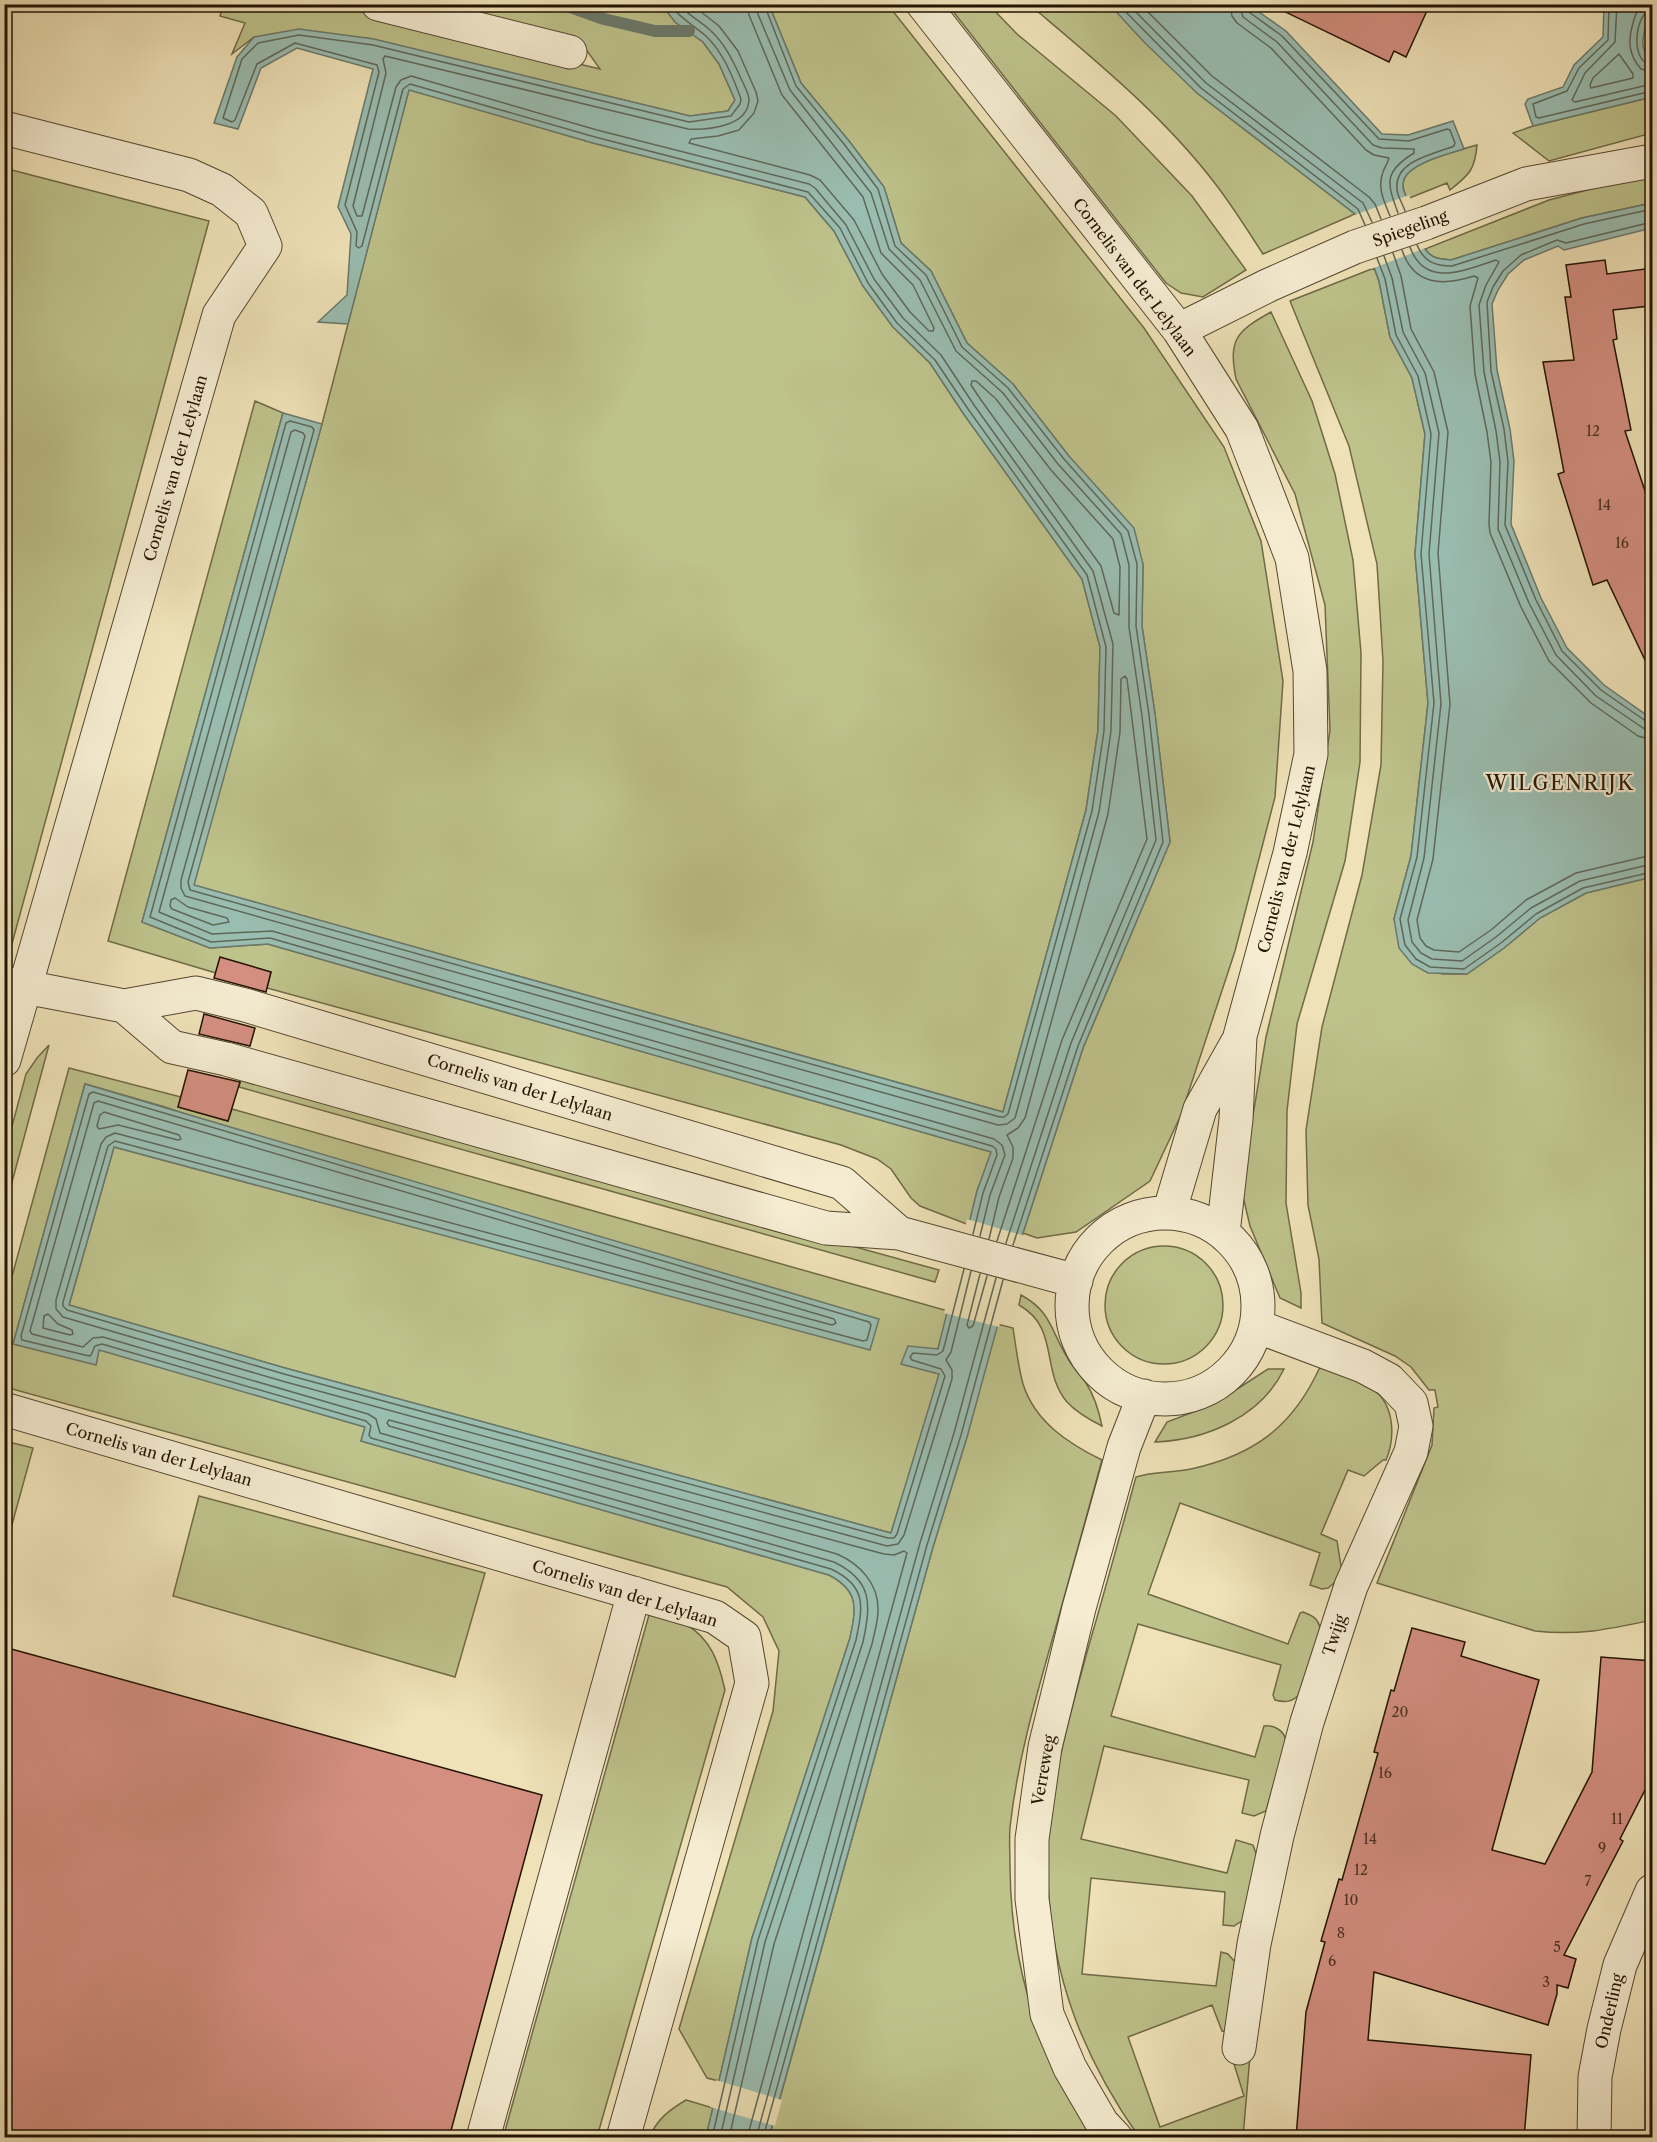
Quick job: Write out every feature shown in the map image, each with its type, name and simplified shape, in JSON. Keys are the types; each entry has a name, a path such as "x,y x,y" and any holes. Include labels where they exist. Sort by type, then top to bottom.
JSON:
{"street":[{"path":"378,4 570,52"},
{"name":"Cornelis van der Lelylaan","path":"923,4 1179,330 1242,429 1292,558 1310,671 1311,754 1290,854 1240,1036 1236,1119 1223,1233"},
{"name":"Cornelis van der Lelylaan","path":"4,129 189,175 222,190 251,213 266,246 219,315 15,985 4,1060"},
{"name":"Spiegeling","path":"1179,330 1269,285 1355,247 1426,223 1526,184 1653,161"},
{"name":"Cornelis van der Lelylaan","path":"15,985 124,1006 196,993 244,1005 842,1183 899,1233"},
{"name":"Cornelis van der Lelylaan","path":"124,1006 172,1047 226,1059 826,1228 899,1233 1076,1281"},
{"name":"Cornelis van der Lelylaan","path":"1169,1213 1200,1109 1240,1036"},
{"path":"1153,1213 1198,1218 1223,1233 1243,1255 1255,1282 1258,1296 1256,1326 1252,1340 1241,1359 1226,1376 1215,1384 1188,1396 1158,1399 1144,1396 1130,1392 1104,1376 1085,1354 1078,1340 1072,1311 1076,1281 1089,1253 1110,1231 1138,1217 1153,1213"},
{"name":"Twijg","path":"1239,2048 1254,1944 1277,1836 1307,1722 1351,1586 1411,1452 1416,1426 1411,1403 1389,1380 1363,1366 1256,1326"},
{"name":"Verreweg","path":"1116,2138 1102,2123 1070,2068 1047,2014 1032,1899 1032,1839 1045,1747 1079,1608 1124,1447 1144,1396"},
{"name":"Cornelis van der Lelylaan","path":"4,1409 715,1617 744,1637 752,1683 623,2138"},
{"path":"483,2138 634,1593"},
{"name":"Onderling","path":"1594,2138 1595,2077 1604,2029 1620,1965 1653,1890"}],"green space":[{"path":"223,5 333,5 600,69 580,41 413,5 662,5 675,22 703,42 719,64 735,100 728,111 690,116 367,38 254,37 232,54 245,23 220,16"},
{"path":"769,5 888,5 1144,328 1224,447 1261,541 1283,681 1275,797 1235,951 1181,1115 1150,1181 1076,1232 1037,1238 1023,1233 1083,1048 1170,842 1142,626 1143,564 1068,455 1013,384 967,343 931,271 901,243 884,187 801,83"},
{"path":"948,5 989,5 1017,34 1116,116 1192,196 1246,270 1203,297 1181,293 1166,283"},
{"path":"1030,5 1110,5 1197,93 1355,214 1263,254 1217,186 1175,136 1128,90"},
{"path":"409,89 593,143 805,197 834,231 863,286 893,327 930,363 1082,579 1100,647 1098,730 1086,810 1003,1112 193,885 322,424"},
{"path":"1652,97 1652,133 1549,161 1513,133 1533,126"},
{"path":"1477,145 1475,160 1470,171 1450,190 1447,183 1407,199 1403,183 1410,171 1427,161"},
{"path":"4,168 209,221 10,951 4,949"},
{"path":"1652,173 1652,203 1582,218 1451,260 1433,257 1425,249 1549,200"},
{"path":"1374,268 1379,281 1390,337 1412,378 1425,434 1415,554 1428,703 1411,856 1394,919 1442,974 1467,974 1504,948 1540,918 1586,893 1652,877 1652,1620 1608,1629 1566,1633 1535,1631 1377,1583 1432,1445 1434,1408 1438,1407 1435,1390 1429,1390 1411,1367 1395,1356 1322,1323 1319,1259 1308,1205 1306,1130 1322,1027 1362,875 1381,765 1383,661 1377,564 1349,446 1290,301"},
{"path":"1271,312 1312,401 1335,474 1353,560 1361,653 1360,762 1345,861 1297,1024 1287,1111 1286,1203 1301,1293 1301,1308 1280,1298 1250,1226 1241,1188 1266,1037 1313,842 1330,730 1325,605 1295,494 1236,379 1234,365 1233,354 1238,338 1250,325"},
{"path":"255,401 283,413 142,922 210,948 268,944 992,1152 977,1191 969,1225 920,1206 911,1198 891,1169 877,1159 841,1145 267,988 271,972 221,958 216,973 108,941"},
{"path":"49,1045 5,1208 5,1152 26,1074"},
{"path":"69,1068 181,1097 178,1107 228,1121 232,1109 948,1311 938,1349 902,1364 940,1374 891,1533 285,1368 69,1305 114,1147 870,1349 165,1107 85,1084 13,1344 96,1364 99,1349 365,1427 361,1441 829,1575 839,1581 851,1594 854,1618 850,1638 752,1938 719,2081 707,2078 679,2029 773,1711 779,1651 763,1617 727,1587 5,1387 5,1302"},
{"path":"241,1078 939,1270 935,1282 239,1087"},
{"path":"1164,1246 1187,1251 1206,1263 1218,1282 1223,1305 1218,1328 1206,1347 1187,1359 1164,1364 1141,1359 1122,1347 1110,1328 1105,1305 1110,1282 1122,1263 1141,1251"},
{"path":"1021,1295 1045,1315 1069,1361 1092,1394 1102,1426 1075,1410 1059,1390 1045,1337 1032,1314 1019,1305"},
{"path":"997,1324 1013,1328 1023,1384 1036,1410 1066,1439 1102,1460 1029,1724 1010,1827 1010,1868 1016,1941 1032,2009 1058,2074 1094,2137 769,2138 933,1547 967,1437"},
{"path":"1320,1367 1356,1379 1375,1391 1382,1398 1390,1414 1392,1433 1386,1460 1364,1476 1348,1470 1321,1534 1337,1541 1343,1567 1340,1578 1328,1588 1322,1589 1310,1585 1320,1553 1180,1503 1148,1594 1288,1644 1300,1613 1303,1612 1313,1617 1318,1622 1321,1633 1300,1694 1289,1701 1275,1700 1273,1695 1281,1665 1138,1624 1111,1716 1255,1757 1264,1726 1278,1729 1286,1741 1266,1811 1254,1816 1242,1813 1249,1780 1104,1746 1081,1839 1227,1873 1236,1840 1253,1845 1257,1856 1243,1920 1234,1926 1223,1925 1225,1892 1091,1878 1082,1974 1216,1986 1221,1952 1228,1954 1235,1962 1226,2032 1222,2031 1212,2005 1128,2037 1160,2127 1244,2096 1234,2062 1250,2056 1243,2137 1139,2137 1119,2108 1087,2047 1074,2015 1056,1950 1051,1915 1047,1848 1049,1819 1062,1747 1136,1477 1214,1463 1253,1446 1284,1422 1309,1388"},
{"path":"1268,1369 1284,1369 1274,1386 1247,1413 1212,1431 1155,1442 1167,1422 1214,1404"},
{"path":"4,1441 33,1448 5,1550"},
{"path":"199,1496 485,1573 455,1677 173,1596"},
{"path":"649,1615 681,1622 701,1636 717,1661 725,1690 597,2137 503,2138"},
{"path":"686,2100 713,2108 706,2137 650,2138 660,2120"}],"water":[{"path":"662,5 769,5 801,83 884,187 901,243 931,271 967,343 1013,384 1068,455 1134,528 1143,564 1142,626 1170,842 1083,1048 1023,1233 769,2137 706,2137 752,1938 850,1638 854,1610 851,1594 846,1588 829,1575 361,1441 365,1427 99,1350 96,1365 13,1344 85,1084 879,1319 870,1350 114,1147 69,1305 285,1368 891,1533 939,1374 901,1364 908,1346 938,1349 977,1191 991,1152 268,944 210,948 142,922 283,413 322,424 194,885 1003,1112 1086,810 1098,730 1100,647 1082,579 930,363 893,327 863,286 834,231 805,197 593,143 409,90 348,324 318,322 347,295 351,234 338,207 373,69 297,48 261,68 238,129 214,123 237,57 254,37 299,29 374,39 690,116 728,111 735,100 719,64 703,42 675,22"},
{"path":"1110,5 1249,5 1286,31 1382,134 1408,135 1453,121 1464,149 1440,156 1414,168 1403,182 1403,188 1425,249 1436,258 1451,260 1582,218 1652,203 1652,228 1564,250 1558,246 1524,260 1508,274 1492,304 1497,370 1510,429 1514,461 1511,524 1541,598 1567,648 1604,685 1652,719 1652,877 1586,893 1540,918 1504,948 1467,974 1428,973 1412,964 1399,948 1394,919 1411,856 1428,703 1415,554 1425,434 1412,378 1390,337 1379,281 1355,214 1197,93 1144,42"},
{"path":"1604,5 1652,5 1643,41 1646,54 1652,60 1652,97 1533,126 1525,104 1528,99 1563,87 1574,65 1603,37"}],"pier":[{"path":"1409,195 1428,247 1371,269 1352,216"},
{"path":"967,1219 1025,1236 999,1327 944,1313"},
{"path":"716,2080 782,2100 775,2126 710,2107"}],"building":[{"path":"1269,4 1430,4 1406,57 1394,51 1389,62"},
{"path":"1605,260 1607,274 1645,269 1650,306 1613,310 1617,339 1613,340 1631,430 1625,431 1653,515 1653,677 1607,580 1593,585 1558,474 1564,472 1543,362 1574,360 1565,297 1571,297 1566,265"},
{"path":"220,957 271,972 266,992 214,978"},
{"path":"204,1014 255,1028 250,1046 199,1034"},
{"path":"188,1070 240,1082 228,1121 178,1107"},
{"path":"1412,1628 1465,1642 1461,1656 1539,1680 1492,1850 1545,1864 1592,1772 1601,1657 1653,1661 1653,1752 1650,1780 1620,1839 1623,1841 1564,1955 1576,1959 1568,1988 1557,1985 1557,1994 1548,2025 1374,1972 1368,2040 1531,2055 1524,2138 1296,2138 1306,2012 1325,1942 1321,1941 1339,1879 1342,1880 1378,1753 1374,1752 1391,1690 1394,1691"},
{"path":"4,1647 542,1795 449,2138 4,2138"}],"waterway":[{"path":"562,4 604,19 655,31 689,31"}],"district":[{"name":"WILGENRIJK","path":"1560,783"}]}
